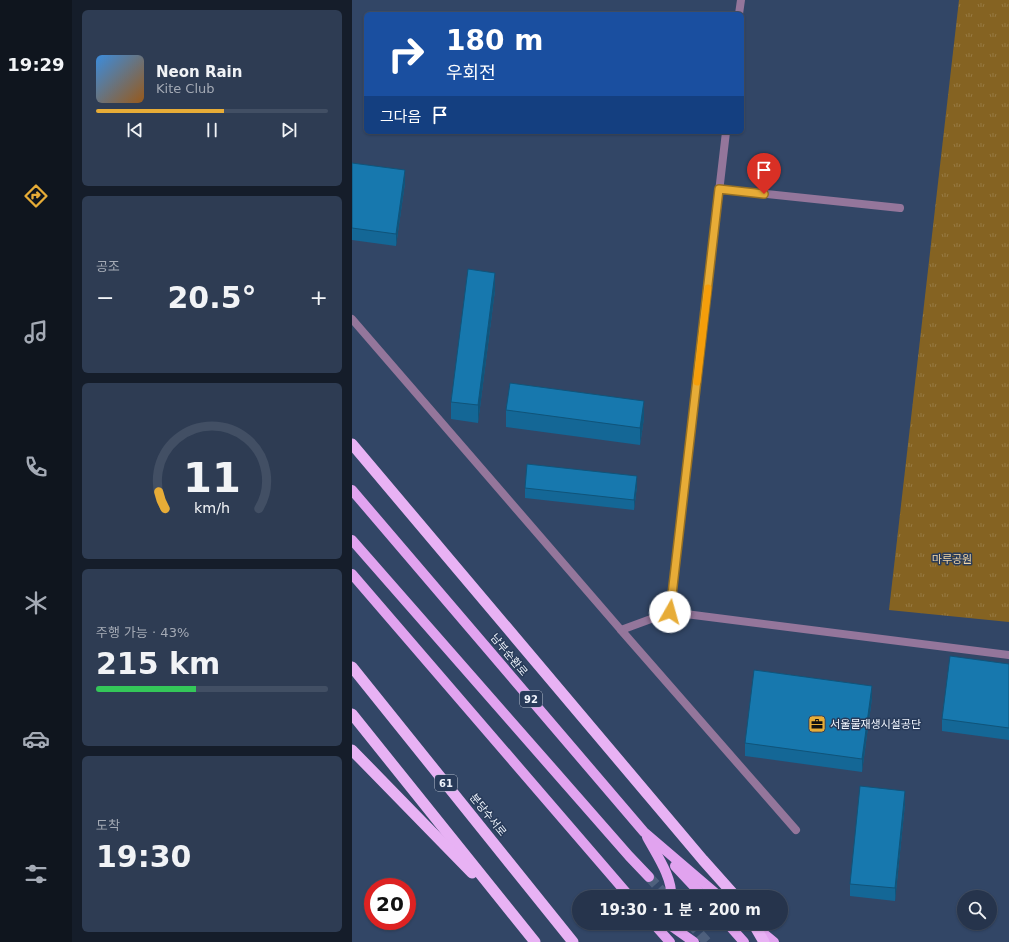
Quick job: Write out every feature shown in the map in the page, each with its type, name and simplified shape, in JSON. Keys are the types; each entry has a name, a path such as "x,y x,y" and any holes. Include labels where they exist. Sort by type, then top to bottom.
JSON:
{"highway":[{"path":"352,444 730,890"},
{"name":"분당수서로","path":"352,667 573,942"},
{"path":"352,714 535,942"},
{"path":"352,750 519,922"},
{"path":"756,930 764,942"}],"main road":[{"name":"남부순환로","path":"352,490 644,832 712,890"},
{"name":"92","path":"352,540 649,877"},
{"path":"352,574 624,890"},
{"path":"644,832 667,877 671,890"},
{"path":"644,832 698,890"},
{"path":"659,930 670,942"},
{"path":"677,930 694,942"},
{"path":"733,930 744,942"},
{"path":"760,930 774,942"}],"street":[{"path":"739,12 741,0"},
{"path":"670,612 726,134"},
{"path":"719,189 900,208"},
{"path":"352,319 796,830"},
{"path":"621,630 670,612 1009,654"}],"green space":[{"name":"마루공원","path":"959,0 1009,0 1009,622 889,610"}],"building":[{"path":"352,163 405,170 396,234 352,228"},
{"path":"468,269 495,273 478,405 451,402"},
{"path":"510,383 644,401 640,428 506,410"},
{"path":"527,464 637,476 634,500 525,488"},
{"path":"950,656 1009,664 1009,728 942,719"},
{"path":"754,670 872,686 862,759 745,743"},
{"path":"860,786 905,791 895,888 850,884"}],"tunnel":[{"path":"649,877 661,890"},
{"path":"696,930 707,942"}],"slow traffic":[{"path":"697,382 708,288"}],"place":[{"name":"서울물재생시설공단","path":"817,724"}],"route":[{"path":"670,612 719,189 764,194"}]}
